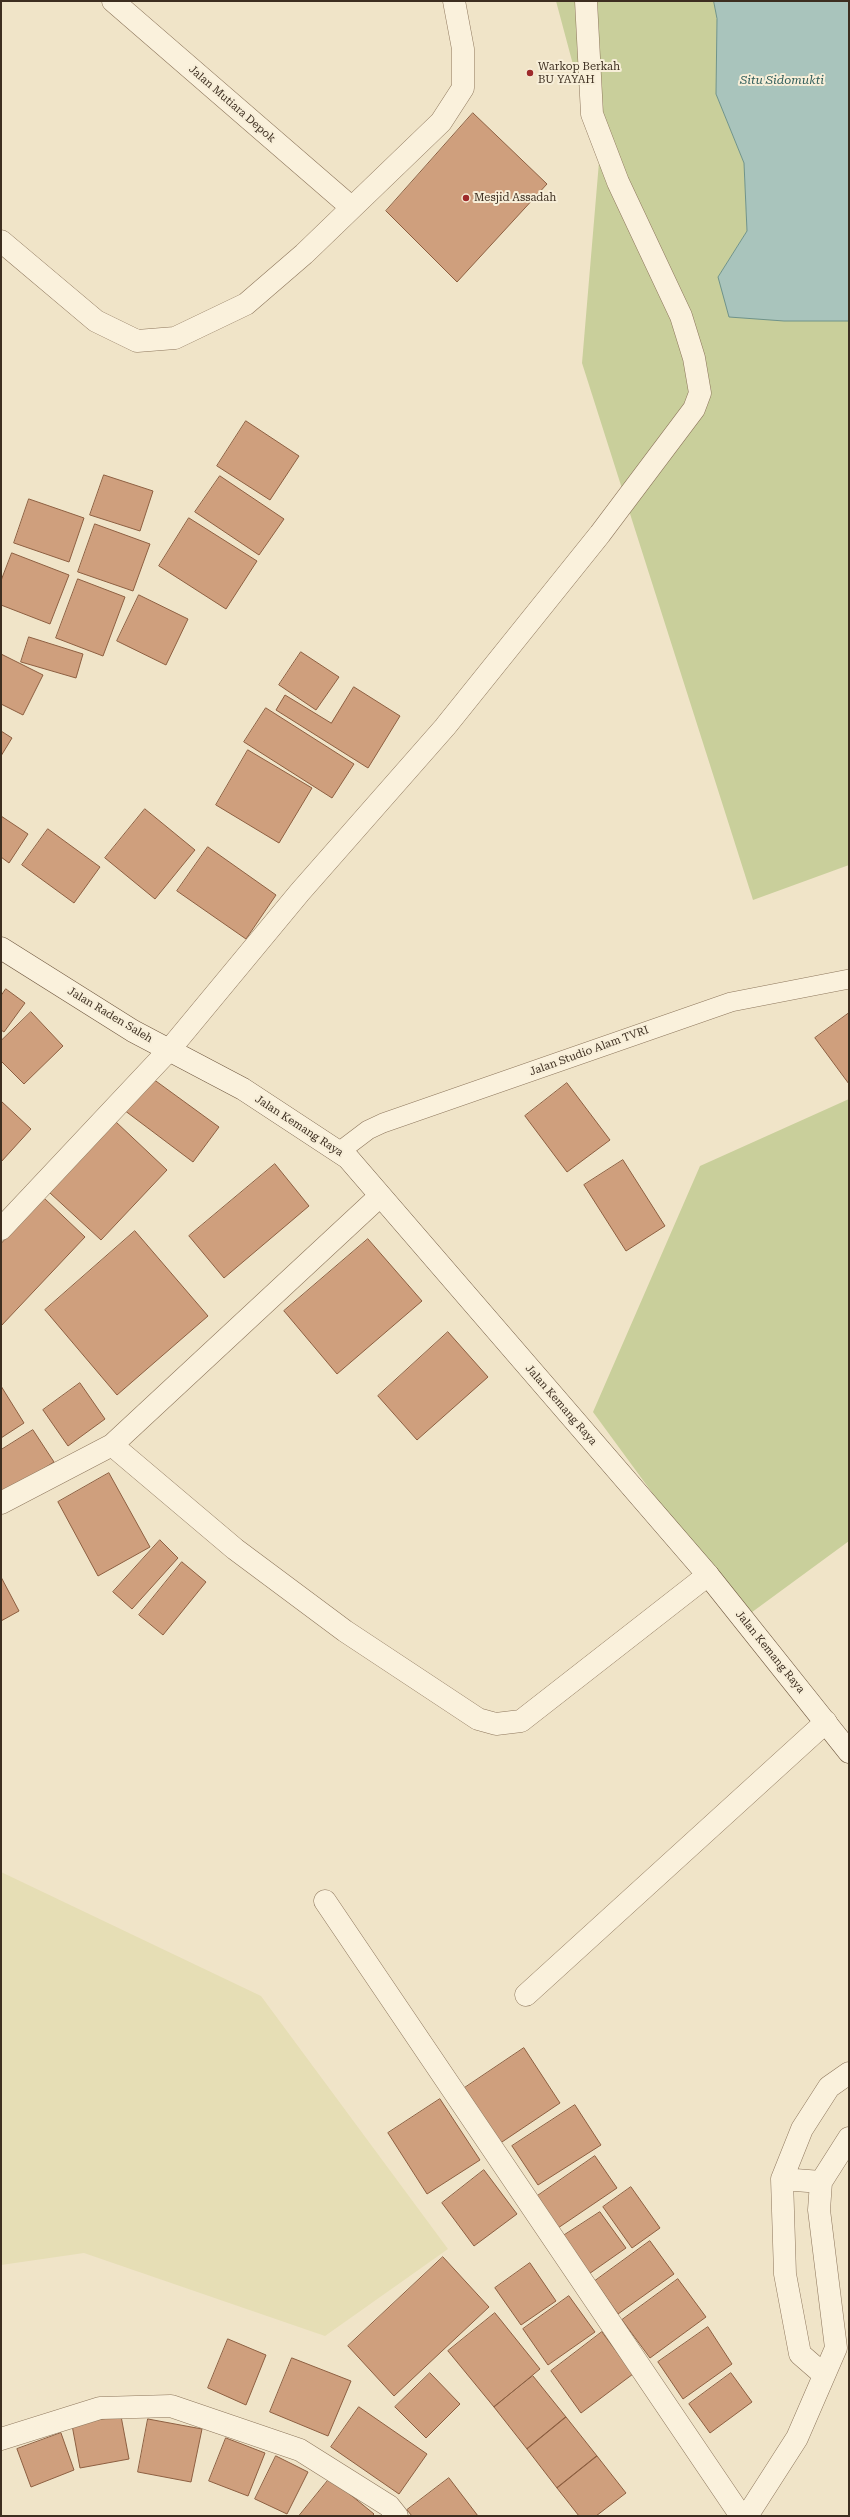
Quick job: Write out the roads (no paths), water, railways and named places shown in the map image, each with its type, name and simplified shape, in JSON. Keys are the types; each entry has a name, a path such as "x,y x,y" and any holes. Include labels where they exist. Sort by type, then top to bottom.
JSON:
{"street":[{"name":"Jalan Mutiara Depok","path":"114,1 351,207"},
{"path":"1,241 96,321 137,341 175,338 246,304 304,254 351,207 441,122 463,88 463,49 454,1"},
{"path":"1,1228 170,1049 300,892 445,727 600,534 694,409 700,393 694,358 681,316 618,182 592,114 586,1"},
{"name":"Jalan Raden Saleh","path":"1,948 132,1031 170,1049 243,1089"},
{"name":"Jalan Kemang Raya","path":"243,1089 348,1158 708,1575 849,1752"},
{"path":"1,1503 112,1445 380,1196"},
{"path":"112,1445 235,1549 345,1631 478,1719 496,1724 521,1721 708,1575"},
{"path":"526,1995 826,1722"},
{"path":"325,1901 741,2516"},
{"path":"823,2374 800,2354 785,2274 782,2178 802,2128 829,2087 849,2073"},
{"path":"747,2516 797,2438 823,2374 836,2348 819,2210 821,2182 849,2138"},
{"path":"782,2178 821,2182"},
{"path":"1,2439 100,2408 171,2406 300,2450 389,2506 396,2516"}],"lane":[{"name":"Jalan Studio Alam TVRI","path":"339,1152 368,1130 383,1123 731,1002 849,979"}],"water":[{"name":"Situ Sidomukti","path":"714,1 849,1 849,321 784,321 729,317 718,277 747,231 744,163 716,94 717,19"}],"place":[{"name":"Warkop Berkah BU YAYAH","path":"530,73"},
{"name":"Mesjid Assadah","path":"466,198"}]}
